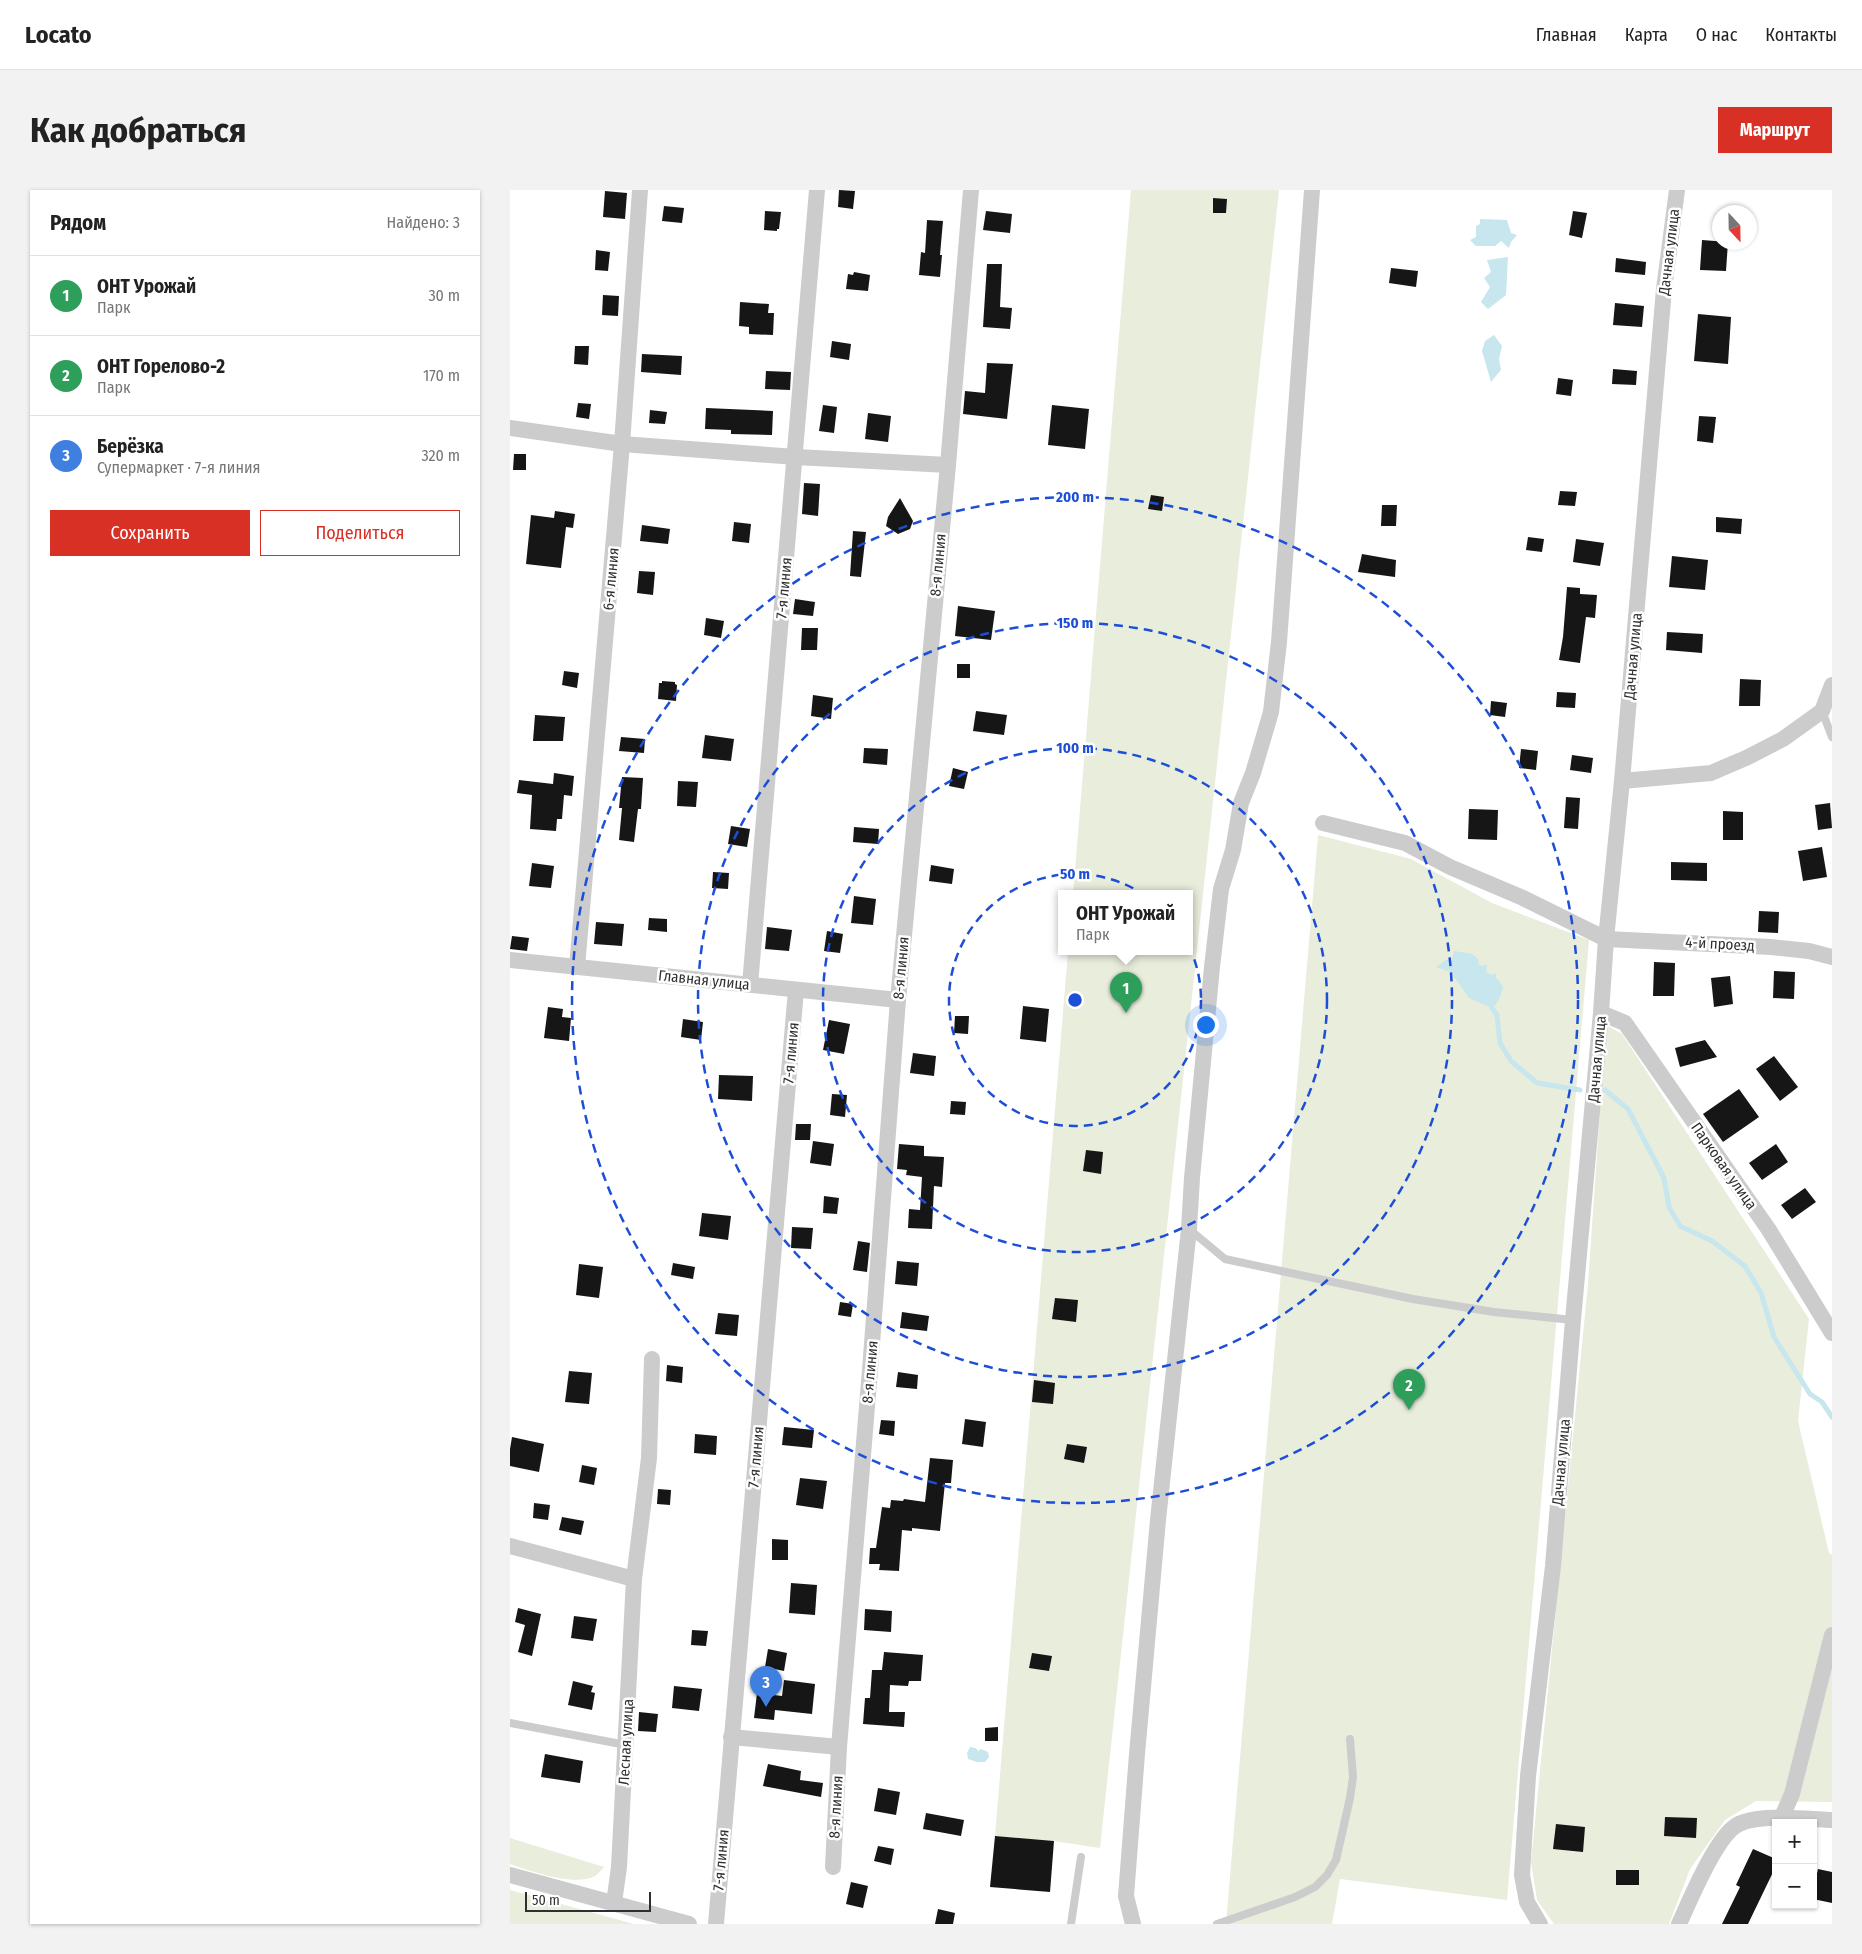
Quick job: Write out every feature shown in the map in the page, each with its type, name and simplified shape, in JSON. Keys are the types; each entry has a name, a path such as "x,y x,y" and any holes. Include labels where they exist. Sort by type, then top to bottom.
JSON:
{"street":[{"name":"6-я линия","path":"577,967 622,444 640,190"},
{"name":"7-я линия","path":"750,985 817,190"},
{"name":"8-я линия","path":"833,1867 838,1746 870,1380 898,1000 948,465 971,190"},
{"path":"1133,1924 1126,1896 1137,1754 1158,1520 1189,1229 1192,1168 1221,889 1234,850 1241,803 1253,773 1271,712 1279,642 1312,190"},
{"name":"Дачная улица","path":"1540,1924 1527,1902 1522,1875 1528,1776 1553,1566 1664,288 1677,190"},
{"path":"510,428 622,444 796,457 948,465"},
{"path":"1622,781 1711,773 1783,739 1822,711 1832,685"},
{"path":"1323,823 1405,843 1450,867 1523,898 1606,939"},
{"name":"4-й проезд","path":"1606,939 1771,947 1809,951 1832,957"},
{"name":"Главная улица","path":"510,960 898,1000"},
{"name":"7-я линия","path":"716,1924 796,990"},
{"name":"Парковая улица","path":"1601,1013 1625,1024 1769,1230 1832,1333"},
{"name":"Лесная улица","path":"614,1904 619,1867 634,1579 649,1458 652,1359"},
{"path":"510,1546 634,1579"},
{"path":"1680,1924 1718,1844 1737,1825 1760,1818 1781,1819 1792,1794 1832,1635"},
{"path":"731,1737 838,1746"},
{"path":"1817,1820 1832,1820"},
{"path":"510,1875 689,1924"}],"lane":[{"path":"1822,711 1832,737"},
{"path":"1189,1229 1225,1259 1413,1299 1494,1312 1573,1320"},
{"path":"510,1723 626,1746"},
{"path":"1218,1924 1295,1897 1315,1887 1327,1874 1336,1860 1350,1798 1353,1777 1350,1739"},
{"path":"1071,1924 1081,1857"}],"green space":[{"path":"1131,190 1279,190 1100,1848 1054,1841 995,1836 1068,955 1193,955 1193,890 1073,890"},
{"path":"1318,835 1411,859 1492,903 1589,940 1507,1900 1340,1879 1332,1924 1226,1924"},
{"path":"1606,1025 1622,1034 1809,1319 1798,1421 1829,1553 1832,1555 1832,1802 1756,1801 1725,1820 1690,1869 1669,1924 1554,1924 1537,1900 1531,1862 1588,1284"},
{"path":"510,1838 604,1867 595,1876 576,1880 552,1877 529,1870 510,1864"},
{"path":"510,1890 634,1924 510,1924"}],"water":[{"path":"1480,219 1507,220 1511,233 1517,235 1509,248 1501,241 1495,246 1476,246 1470,240 1476,237 1476,226 1480,224"},
{"path":"1508,257 1506,295 1488,309 1481,302 1490,287 1484,278 1491,272 1487,260"},
{"path":"1494,335 1502,346 1499,359 1501,370 1491,382 1482,351 1485,341"},
{"path":"1454,951 1472,954 1479,960 1478,964 1482,966 1487,964 1486,972 1491,975 1496,973 1496,978 1503,986 1496,1004 1492,1008 1469,998 1451,972 1436,967 1446,960 1452,960"},
{"path":"970,1747 976,1748 978,1751 981,1749 988,1752 989,1757 985,1762 968,1759 967,1753"}],"building":[{"path":"839,190 855,191 853,209 838,207"},
{"path":"605,191 627,193 625,219 603,217"},
{"path":"1213,198 1227,199 1226,213 1213,213"},
{"path":"664,206 684,208 682,223 662,221"},
{"path":"765,211 781,212 779,229 777,231 764,230"},
{"path":"986,211 1012,214 1010,233 983,230"},
{"path":"1573,211 1587,213 1582,238 1569,235"},
{"path":"927,220 943,221 940,277 919,275 921,252 925,253"},
{"path":"1702,240 1712,241 1712,250 1727,250 1726,271 1700,270"},
{"path":"596,250 610,252 608,271 595,270"},
{"path":"1616,258 1646,262 1645,275 1615,272"},
{"path":"987,264 1002,264 1000,307 1012,308 1010,329 983,327"},
{"path":"1391,268 1418,271 1416,287 1389,283"},
{"path":"854,272 870,275 868,291 846,289 848,274 853,275"},
{"path":"603,295 619,296 618,316 602,315"},
{"path":"740,302 769,304 768,313 774,313 773,335 749,334 749,327 739,326"},
{"path":"1615,303 1644,306 1642,327 1613,325"},
{"path":"1698,314 1731,317 1728,364 1694,361"},
{"path":"832,341 851,344 849,360 830,357"},
{"path":"575,346 589,346 588,365 574,364"},
{"path":"642,354 682,356 681,375 641,372"},
{"path":"987,363 1013,364 1007,419 963,414 965,391 985,393"},
{"path":"1613,369 1637,371 1636,385 1612,384"},
{"path":"766,371 791,372 790,390 765,389"},
{"path":"1558,378 1573,380 1571,396 1556,394"},
{"path":"578,403 591,404 589,419 576,417"},
{"path":"823,405 837,407 834,433 819,431"},
{"path":"1052,405 1089,409 1085,449 1048,445"},
{"path":"706,408 773,411 772,435 731,434 731,430 705,429"},
{"path":"650,410 667,412 665,424 649,423"},
{"path":"868,413 891,416 888,442 865,439"},
{"path":"1699,416 1716,417 1713,443 1697,441"},
{"path":"514,454 526,454 526,470 513,470"},
{"path":"804,483 820,484 818,516 802,514"},
{"path":"1560,491 1577,492 1575,506 1558,505"},
{"path":"1151,495 1164,497 1162,511 1148,509"},
{"path":"900,498 913,521 910,529 898,534 886,526 888,517"},
{"path":"1382,505 1397,505 1396,526 1381,526"},
{"path":"555,511 575,514 573,528 566,527 561,568 526,564 531,515 554,518"},
{"path":"1716,517 1742,519 1741,534 1716,532"},
{"path":"734,522 751,524 749,543 732,541"},
{"path":"642,525 670,529 668,544 640,541"},
{"path":"853,531 866,532 861,577 850,576"},
{"path":"1528,537 1544,539 1542,552 1526,550"},
{"path":"1576,539 1604,543 1600,566 1573,562"},
{"path":"1362,554 1396,560 1395,577 1358,572"},
{"path":"1672,556 1708,560 1705,590 1669,587"},
{"path":"639,571 655,572 653,595 637,593"},
{"path":"1567,587 1580,588 1580,594 1597,595 1595,618 1586,617 1580,663 1559,660"},
{"path":"795,599 815,602 813,616 793,614"},
{"path":"958,606 995,611 991,640 955,636"},
{"path":"706,618 724,621 721,638 704,635"},
{"path":"802,628 818,628 817,650 801,650"},
{"path":"1667,632 1703,634 1702,653 1666,650"},
{"path":"957,664 970,664 970,678 957,678"},
{"path":"564,671 579,673 577,688 562,685"},
{"path":"1740,679 1761,680 1760,706 1739,706"},
{"path":"662,681 675,682 677,685 676,701 658,699 659,683 662,683"},
{"path":"1557,692 1576,693 1575,708 1556,707"},
{"path":"813,695 833,698 831,719 811,716"},
{"path":"1491,701 1507,703 1505,717 1490,715"},
{"path":"976,711 1007,715 1004,735 973,731"},
{"path":"535,715 565,717 563,741 533,741"},
{"path":"705,735 734,739 731,761 702,758"},
{"path":"621,737 645,739 644,753 619,751"},
{"path":"864,748 888,749 887,765 863,763"},
{"path":"1521,749 1538,751 1536,770 1519,768"},
{"path":"1572,755 1593,758 1591,773 1570,770"},
{"path":"953,768 968,772 964,789 949,786"},
{"path":"554,773 574,776 572,796 564,795 562,819 557,819 556,831 530,829 532,795 517,793 519,780 553,784"},
{"path":"622,777 643,778 641,809 638,809 634,842 619,840 622,808 619,808"},
{"path":"678,781 698,782 696,807 677,806"},
{"path":"1566,797 1580,798 1578,829 1564,828"},
{"path":"1830,803 1832,828 1818,830 1815,805"},
{"path":"1469,809 1498,810 1497,840 1468,839"},
{"path":"1723,811 1743,812 1743,840 1723,840"},
{"path":"731,826 750,829 747,847 728,844"},
{"path":"854,827 879,829 878,844 853,842"},
{"path":"1822,847 1827,877 1803,881 1798,851"},
{"path":"1671,862 1707,863 1707,881 1671,880"},
{"path":"532,863 554,866 551,888 529,886"},
{"path":"931,865 954,869 952,884 929,881"},
{"path":"713,872 729,873 728,889 712,888"},
{"path":"854,896 876,899 873,925 851,923"},
{"path":"1759,911 1779,912 1778,933 1758,932"},
{"path":"649,918 667,919 667,932 648,930"},
{"path":"596,922 624,924 622,946 594,944"},
{"path":"767,927 792,930 789,951 765,949"},
{"path":"827,931 843,934 840,953 824,951"},
{"path":"512,936 529,938 527,951 510,949"},
{"path":"1654,962 1675,963 1674,996 1653,996"},
{"path":"1774,971 1795,972 1794,999 1773,998"},
{"path":"1730,976 1733,1004 1714,1007 1711,978"},
{"path":"1023,1006 1049,1009 1046,1042 1020,1039"},
{"path":"548,1007 563,1009 562,1017 571,1018 569,1041 544,1038"},
{"path":"955,1016 969,1016 968,1034 954,1033"},
{"path":"683,1019 703,1022 701,1040 681,1037"},
{"path":"829,1020 850,1024 844,1054 823,1050"},
{"path":"1705,1040 1717,1057 1680,1067 1675,1048"},
{"path":"913,1053 936,1056 934,1076 910,1073"},
{"path":"1774,1056 1798,1087 1780,1101 1756,1069"},
{"path":"719,1075 753,1076 752,1101 718,1099"},
{"path":"1739,1089 1759,1117 1723,1142 1703,1114"},
{"path":"832,1094 847,1095 845,1117 830,1115"},
{"path":"951,1101 966,1102 965,1115 950,1114"},
{"path":"796,1124 811,1124 810,1140 795,1140"},
{"path":"813,1141 834,1144 831,1166 810,1163"},
{"path":"899,1144 924,1146 924,1156 944,1157 942,1187 934,1186 932,1229 908,1228 909,1209 920,1210 922,1177 906,1175 907,1170 897,1169"},
{"path":"1776,1144 1788,1162 1762,1180 1749,1163"},
{"path":"1086,1150 1103,1152 1101,1174 1083,1171"},
{"path":"1805,1188 1816,1202 1792,1219 1781,1205"},
{"path":"824,1196 839,1198 837,1214 823,1213"},
{"path":"702,1213 731,1216 728,1240 699,1236"},
{"path":"792,1227 813,1228 811,1249 791,1248"},
{"path":"858,1241 870,1243 867,1272 853,1270"},
{"path":"897,1261 919,1263 917,1286 895,1284"},
{"path":"673,1263 695,1267 693,1279 671,1275"},
{"path":"579,1264 603,1267 599,1298 576,1295"},
{"path":"1055,1298 1078,1300 1076,1322 1052,1319"},
{"path":"840,1302 853,1304 851,1317 838,1315"},
{"path":"902,1312 929,1316 927,1331 900,1328"},
{"path":"718,1313 739,1315 737,1336 715,1334"},
{"path":"667,1365 683,1367 682,1383 666,1381"},
{"path":"569,1371 592,1373 589,1404 565,1402"},
{"path":"898,1372 918,1375 917,1389 896,1387"},
{"path":"1034,1380 1055,1383 1053,1404 1032,1402"},
{"path":"965,1419 986,1422 983,1447 962,1444"},
{"path":"881,1420 895,1421 894,1436 879,1434"},
{"path":"784,1427 814,1430 812,1448 782,1445"},
{"path":"695,1434 717,1436 716,1455 694,1453"},
{"path":"512,1437 544,1444 539,1472 510,1466"},
{"path":"1067,1444 1087,1447 1084,1463 1064,1459"},
{"path":"930,1458 953,1460 951,1483 945,1483 940,1531 912,1528 912,1531 902,1530 899,1571 879,1570 880,1564 869,1564 870,1548 876,1548 882,1507 890,1508 891,1500 903,1501 904,1499 925,1502"},
{"path":"582,1465 597,1468 594,1485 579,1482"},
{"path":"800,1478 827,1481 823,1509 796,1505"},
{"path":"658,1489 671,1490 670,1505 657,1504"},
{"path":"534,1503 550,1505 548,1520 533,1518"},
{"path":"562,1517 584,1521 581,1535 559,1530"},
{"path":"772,1539 788,1540 788,1560 772,1560"},
{"path":"791,1583 817,1585 815,1615 789,1613"},
{"path":"518,1608 541,1614 532,1656 518,1652 525,1625 515,1622"},
{"path":"865,1609 892,1611 891,1632 864,1630"},
{"path":"574,1616 597,1619 593,1641 571,1638"},
{"path":"692,1630 708,1631 706,1646 691,1645"},
{"path":"768,1649 787,1653 784,1671 765,1667"},
{"path":"884,1652 923,1655 921,1681 909,1681 908,1686 890,1685 889,1712 905,1712 904,1727 863,1724 865,1698 870,1698 872,1670 882,1670"},
{"path":"1032,1653 1052,1656 1049,1671 1029,1668"},
{"path":"784,1680 815,1684 812,1714 775,1710 774,1720 754,1718 757,1693 782,1696"},
{"path":"573,1681 593,1686 591,1692 595,1693 592,1710 568,1705"},
{"path":"674,1686 702,1689 699,1711 672,1708"},
{"path":"639,1712 658,1714 656,1732 638,1731"},
{"path":"998,1727 998,1741 985,1741 985,1728"},
{"path":"545,1754 583,1761 580,1783 541,1777"},
{"path":"768,1764 801,1771 800,1780 823,1783 821,1797 763,1786"},
{"path":"878,1788 900,1792 896,1815 874,1811"},
{"path":"926,1813 964,1820 961,1836 923,1829"},
{"path":"1665,1817 1697,1818 1696,1838 1664,1836"},
{"path":"1556,1824 1585,1827 1583,1852 1553,1849"},
{"path":"995,1836 1054,1841 1050,1892 990,1887"},
{"path":"878,1846 894,1849 891,1865 874,1861"},
{"path":"1753,1849 1772,1857 1772,1874 1748,1924 1722,1924 1740,1887 1736,1885"},
{"path":"1818,1869 1832,1872 1832,1903 1817,1900"},
{"path":"1616,1870 1639,1870 1639,1885 1616,1885"},
{"path":"851,1882 868,1886 863,1908 846,1904"},
{"path":"938,1909 955,1913 953,1924 935,1924"}],"waterway":[{"path":"1492,1008 1497,1015 1500,1043 1511,1061 1537,1083 1580,1090"},
{"path":"1605,1090 1628,1109 1664,1178 1669,1207 1680,1226 1712,1241 1745,1266 1761,1293 1774,1337 1810,1394 1822,1402 1832,1417"}],"place":[{"name":"ОНТ Урожай","path":"1126,1013"},
{"name":"ОНТ Горелово-2","path":"1409,1410"},
{"name":"Берёзка","path":"766,1707"}]}
